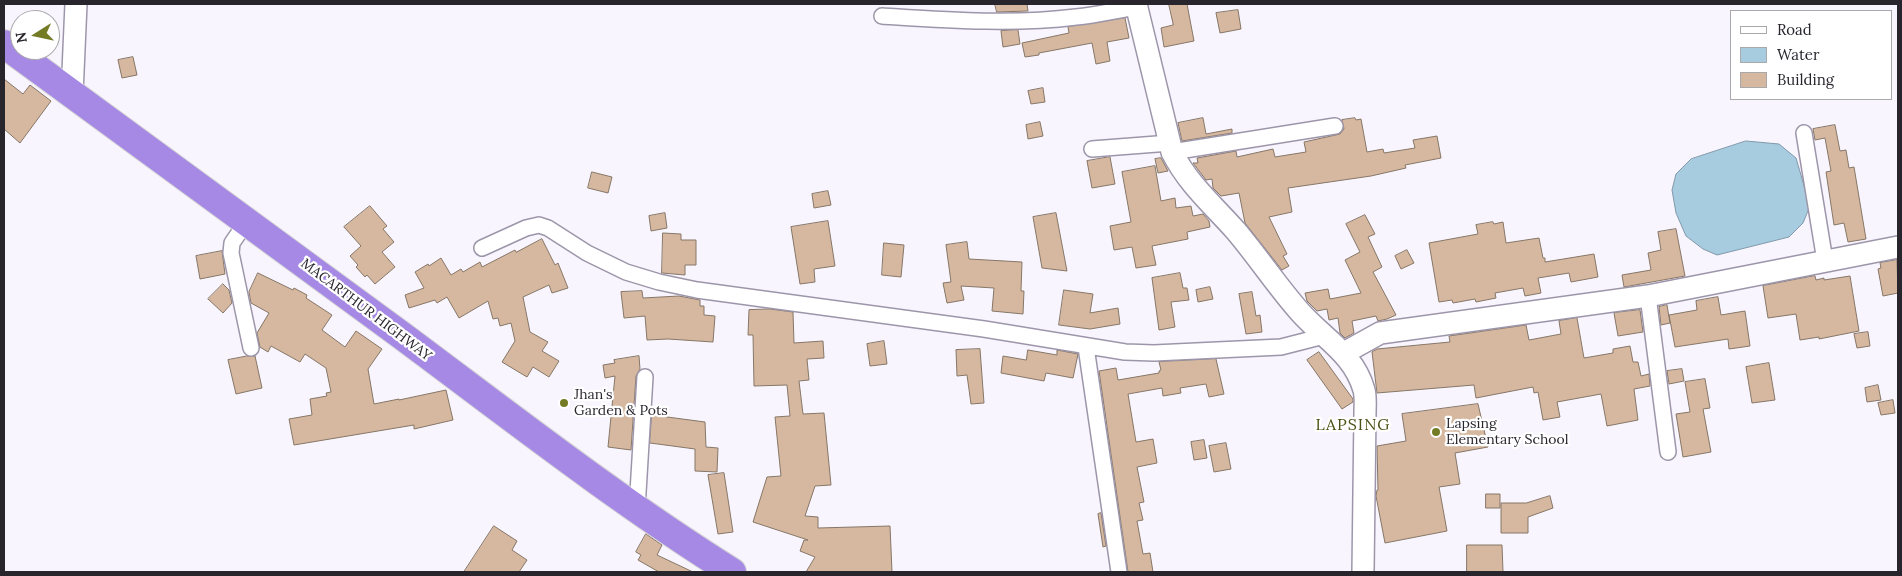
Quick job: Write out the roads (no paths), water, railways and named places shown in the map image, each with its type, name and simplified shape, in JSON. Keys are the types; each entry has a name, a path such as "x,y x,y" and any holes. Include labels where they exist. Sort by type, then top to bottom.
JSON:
{"highway":[{"name":"MACARTHUR HIGHWAY","path":"4,44 247,221 561,455 686,544 732,572"}],"street":[{"path":"72,94 76,4"},
{"path":"882,16 1025,21 1076,17 1136,5 1171,147 1180,168 1201,195 1236,231 1297,309 1344,353 1356,370 1364,392 1363,572"},
{"path":"1092,149 1171,147 1335,126"},
{"path":"1804,133 1825,261"},
{"path":"247,221 232,242 231,253 251,348"},
{"path":"482,248 526,228 539,225 548,228 587,253 626,272 659,282 697,290 984,329 1125,352 1154,353 1281,347 1324,336"},
{"path":"1344,353 1380,333 1648,296 1898,247"},
{"path":"1648,296 1668,452"},
{"path":"1086,346 1119,572"},
{"path":"637,509 645,377"}],"water":[{"path":"1746,141 1779,144 1796,158 1810,206 1803,223 1789,237 1717,255 1703,249 1686,236 1676,213 1672,190 1676,174 1691,159"}],"place":[{"name":"Jhan's Garden & Pots","path":"564,403"},
{"name":"Lapsing Elementary School","path":"1436,432"}],"district":[{"name":"LAPSING","path":"1353,425"}]}
